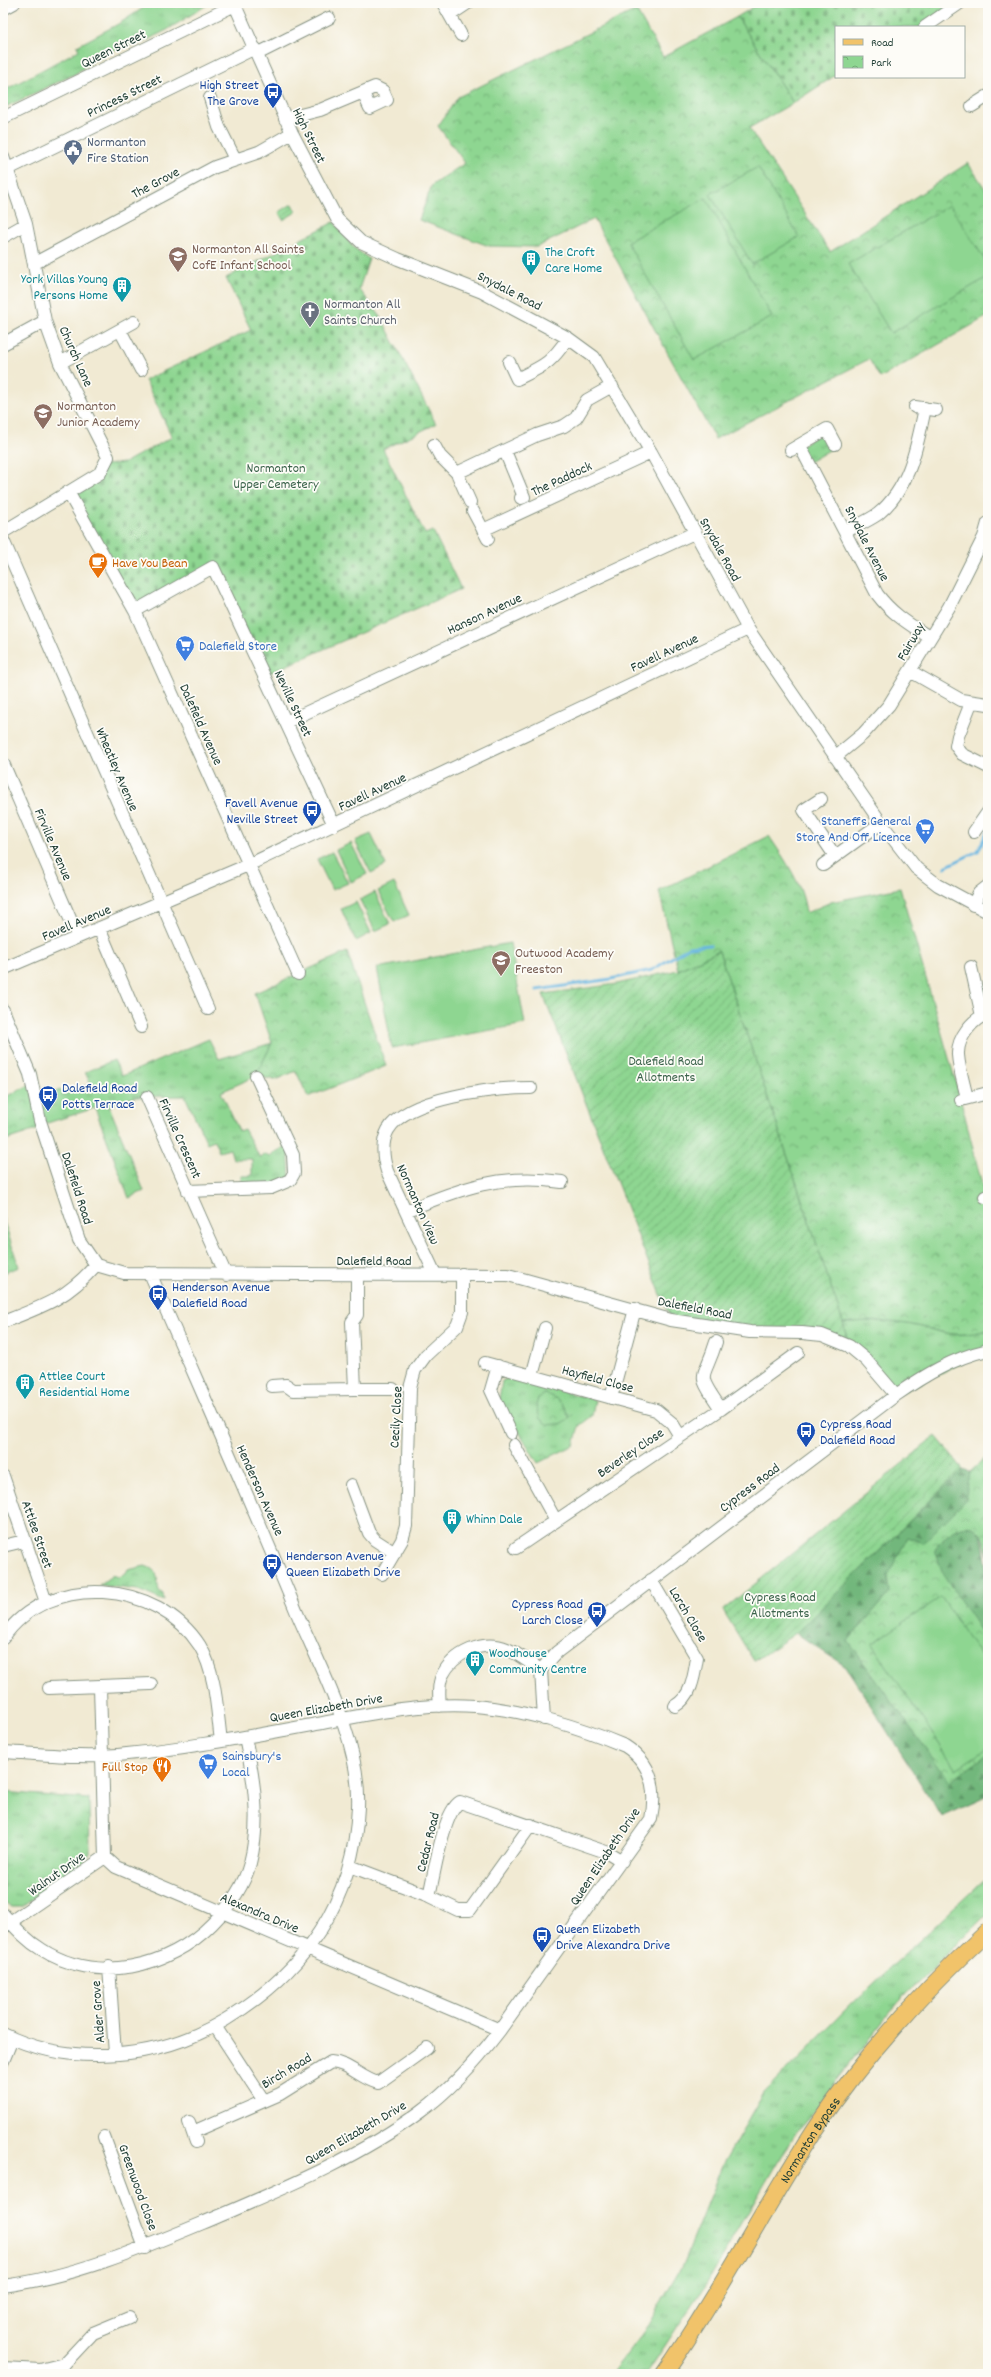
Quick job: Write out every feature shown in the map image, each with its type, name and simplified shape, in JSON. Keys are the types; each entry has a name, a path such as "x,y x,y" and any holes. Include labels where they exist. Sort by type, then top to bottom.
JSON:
{"main road":[{"name":"Normanton Bypass","path":"664,2374 694,2332 748,2237 821,2122 859,2070 906,2014 957,1960 988,1931"}],"street":[{"path":"3,9 14,3"},
{"path":"443,3 461,35"},
{"path":"450,15 468,3"},
{"path":"926,26 960,3"},
{"name":"High Street","path":"236,4 292,133 337,218 361,242 389,256"},
{"name":"Queen Street","path":"3,118 236,4"},
{"name":"Princess Street","path":"5,163 329,18"},
{"path":"285,118 320,110 363,93"},
{"path":"210,98 219,127 235,159"},
{"path":"972,106 987,98"},
{"name":"The Grove","path":"35,263 215,167 259,152 292,133"},
{"name":"Church Lane","path":"3,532 100,473 108,457 60,363 45,321 35,263 26,224 5,163"},
{"path":"3,237 26,224"},
{"name":"Snydale Road","path":"389,256 476,289 568,338 594,357 651,452 694,533 748,629 881,823 916,868 938,885 988,912"},
{"path":"3,344 45,321"},
{"path":"60,363 134,322"},
{"path":"119,331 122,332 141,370"},
{"path":"509,362 517,379 546,365 554,358 568,338"},
{"path":"434,445 440,456 457,473 537,435 554,431 571,422 587,400 612,386"},
{"path":"845,532 878,514 903,483 917,445 925,408"},
{"name":"Snydale Avenue","path":"835,444 827,429 796,448 845,532 877,594 887,608 901,620 929,637"},
{"path":"505,451 524,497 521,498"},
{"name":"The Paddock","path":"457,473 486,535 651,452"},
{"name":"Dalefield Avenue","path":"68,492 135,611 298,974"},
{"name":"Fairway","path":"835,757 876,720 889,705 929,637 949,607 986,537 988,523"},
{"name":"Hanson Avenue","path":"286,722 694,533"},
{"name":"Wheatley Avenue","path":"3,540 208,1009"},
{"name":"Neville Street","path":"135,611 213,567 334,826"},
{"name":"Favell Avenue","path":"3,969 248,865 334,826 748,629"},
{"path":"910,671 948,694 971,703 988,704"},
{"path":"971,703 956,740 956,746 962,754 988,767"},
{"name":"Firville Avenue","path":"3,763 78,937"},
{"path":"821,799 804,810 835,856"},
{"path":"974,832 988,812"},
{"path":"823,865 881,823"},
{"path":"974,905 979,893 988,886"},
{"path":"99,928 141,1027"},
{"path":"975,970 985,1015 968,1028 958,1054 964,1099 988,1093"},
{"name":"Dalefield Road","path":"3,1010 30,1074 40,1121 79,1240 96,1265 124,1273 226,1275 508,1274 671,1320 732,1330 822,1335 849,1346 866,1360 896,1395"},
{"name":"Firville Crescent","path":"188,1191 271,1188 290,1180 294,1173 293,1155 256,1076"},
{"name":"Normanton View","path":"435,1274 387,1171 383,1157 384,1144 388,1130 400,1116 422,1107 471,1093 493,1089 531,1088"},
{"name":"Firville Crescent","path":"147,1097 226,1275"},
{"path":"406,1211 450,1192 498,1180 522,1178 562,1182"},
{"path":"3,1322 55,1301 78,1285 96,1265"},
{"name":"Henderson Avenue","path":"8,2036 53,2051 77,2054 115,2054 164,2046 215,2026 253,2003 277,1982 307,1948 325,1924 340,1896 350,1866 358,1804 355,1773 342,1719 276,1562 150,1273"},
{"name":"Cecily Close","path":"382,1574 402,1540 406,1526 408,1502 410,1388 415,1370 426,1355 457,1326 462,1312 462,1274"},
{"path":"355,1388 352,1322 357,1315 357,1275"},
{"path":"611,1398 635,1310"},
{"path":"532,1376 540,1334"},
{"path":"716,1342 702,1374 704,1383 721,1409"},
{"name":"Cypress Road","path":"541,1670 557,1652 896,1395 940,1367 971,1354 988,1350"},
{"name":"Beverley Close","path":"516,1548 721,1409 798,1353"},
{"name":"Hayfield Close","path":"485,1363 656,1410 672,1423 680,1436"},
{"path":"498,1366 491,1390 511,1433"},
{"path":"272,1386 286,1385 294,1390 393,1388"},
{"path":"514,1445 556,1521"},
{"name":"Attlee Street","path":"3,1476 46,1602"},
{"path":"351,1485 369,1533 375,1540 395,1553"},
{"path":"3,1546 24,1541"},
{"name":"Larch Close","path":"651,1580 698,1658 691,1688 681,1702 675,1706"},
{"path":"3,1638 21,1618 46,1602 76,1592 110,1593 130,1597 170,1614 190,1633 207,1662 222,1741"},
{"path":"440,1706 439,1690 442,1677 449,1665 460,1655 475,1648 491,1646 506,1648 541,1670 544,1719"},
{"path":"50,1688 151,1684"},
{"path":"100,1687 105,1857"},
{"name":"Queen Elizabeth Drive","path":"3,1752 103,1756 222,1741 379,1712 440,1706 492,1708 544,1719 625,1746 634,1752 649,1772 654,1793 651,1819 500,2030 478,2058 454,2083 421,2111 384,2136 320,2171 145,2248 90,2268 41,2280 3,2286"},
{"path":"6,1922 42,1950 59,1958 92,1967 146,1964 165,1958 198,1938 223,1913 240,1888 250,1864 255,1837 255,1791 245,1737"},
{"name":"Cedar Road","path":"429,1896 447,1820 454,1806 460,1802 467,1803 609,1853 622,1861"},
{"name":"Cedar Road","path":"350,1866 429,1896 458,1910 470,1910 531,1825"},
{"name":"Alexandra Drive","path":"105,1857 116,1867 500,2030"},
{"name":"Walnut Drive","path":"6,1922 105,1857"},
{"name":"Alder Grove","path":"109,1967 115,2054"},
{"name":"Birch Road","path":"215,2026 264,2101"},
{"path":"3,2060 8,2036"},
{"name":"Birch Road","path":"193,2132 290,2089 331,2062 338,2062 365,2079 378,2083 427,2048"},
{"name":"Greenwood Close","path":"104,2137 145,2248"},
{"path":"3,2368 40,2370 64,2364 93,2333 129,2318"}],"green space":[{"path":"151,3 210,3 167,30 143,42 118,48 98,58 75,74 3,108 3,91 79,50 77,46 120,23"},
{"path":"760,3 960,3 926,26 835,26 835,76 793,103 737,17"},
{"path":"636,10 663,57 737,17 793,103 749,128 830,252 968,163 988,193 988,316 880,378 869,359 715,439 594,219 537,247 489,246 419,220 432,185 465,163 438,126 458,97"},
{"path":"758,167 799,237 752,264 710,194"},
{"path":"706,198 772,317 694,360 627,242"},
{"path":"292,204 296,212 283,220 279,212"},
{"path":"950,205 988,265 988,277 891,333 848,264"},
{"name":"Normanton Upper Cemetery","path":"334,222 352,246 369,259 359,289 381,317 436,424 383,449 425,534 433,531 461,589 265,675 213,567 135,611 68,492 106,465 124,463 172,437 145,380 251,330 226,278"},
{"path":"827,429 836,446 809,462 800,446"},
{"path":"371,834 386,865 371,873 355,841"},
{"path":"769,836 787,863 797,882 806,913 831,902 900,888 961,1100 988,1209 988,1330 975,1333 955,1334 919,1326 891,1322 867,1321 843,1323 719,951 678,970 659,891"},
{"path":"351,843 367,874 351,882 336,850"},
{"path":"332,852 348,883 332,890 317,859"},
{"path":"394,883 409,915 394,922 378,891"},
{"path":"375,892 390,924 375,931 360,900"},
{"path":"356,902 371,933 356,941 341,909"},
{"path":"510,943 525,1024 392,1048 377,968"},
{"name":"Dalefield Road Allotments","path":"719,951 843,1323 849,1346 822,1335 671,1320 543,994 617,984 678,970"},
{"path":"347,952 386,1066 308,1097 296,1071 275,1080 256,1076 272,1043 255,993"},
{"path":"973,979 988,985 988,1014"},
{"path":"209,1039 219,1059 272,1043 256,1076 221,1092 239,1131 244,1129 260,1158 264,1154 270,1157 273,1153 288,1146 290,1180 241,1189 241,1176 252,1176 252,1159 233,1159 230,1149 219,1152 214,1140 207,1143 185,1096 135,1097 109,1106 144,1191 129,1198 95,1108 41,1125 35,1095 91,1085 85,1072 114,1060 122,1076"},
{"path":"32,1084 42,1128 3,1141 3,1098"},
{"path":"3,1219 19,1267 3,1273"},
{"path":"862,1321 903,1323 956,1334 975,1333 988,1330 988,1350 896,1395 849,1346 843,1323"},
{"path":"510,1377 595,1400 592,1416 579,1426 574,1445 538,1463 499,1399 502,1381"},
{"path":"545,1394 554,1397 563,1405 569,1418 564,1423 548,1425 540,1419 536,1405 538,1398"},
{"name":"Cypress Road Allotments","path":"936,1436 963,1469 796,1633 754,1661 723,1610"},
{"path":"988,1456 988,1555 981,1535 976,1529 970,1526 956,1529 943,1539 935,1550 943,1574 988,1642 988,1754 950,1782 848,1641 890,1592 888,1575 908,1537 923,1543 965,1501 970,1472"},
{"path":"963,1469 970,1472 966,1501 923,1543 908,1537 888,1575 890,1592 848,1641 950,1781 988,1754 988,1796 942,1817 846,1667 796,1633"},
{"path":"966,1526 975,1528 980,1535 984,1547 988,1581 988,1642 949,1585 942,1573 935,1552 941,1539 956,1529"},
{"path":"145,1566 155,1572 159,1591 163,1594 164,1601 138,1590 99,1585 113,1575 118,1577 126,1574 128,1570"},
{"path":"941,1597 988,1667 988,1748 956,1769 872,1644"},
{"path":"3,1792 89,1799 90,1853 85,1861 22,1907 12,1907 3,1901"},
{"path":"988,1876 988,1913 898,2003 833,2084 785,2149 707,2283 647,2374 611,2374 645,2331 681,2268 722,2165 764,2093 852,2004"}],"waterway":[{"path":"945,867 978,851 988,830"},
{"path":"537,990 611,979 652,970 689,947 710,945"}],"place":[{"name":"High Street The Grove","path":"273,109"},
{"name":"Normanton Fire Station","path":"73,166"},
{"name":"Normanton All Saints CofE Infant School","path":"178,273"},
{"name":"The Croft Care Home","path":"531,276"},
{"name":"York Villas Young Persons Home","path":"122,303"},
{"name":"Normanton All Saints Church","path":"310,328"},
{"name":"Normanton Junior Academy","path":"43,430"},
{"name":"Have You Bean","path":"98,579"},
{"name":"Dalefield Store","path":"185,662"},
{"name":"Favell Avenue Neville Street","path":"312,827"},
{"name":"Staneffs General Store And Off Licence","path":"925,845"},
{"name":"Outwood Academy Freeston","path":"501,977"},
{"name":"Dalefield Road Potts Terrace","path":"48,1112"},
{"name":"Henderson Avenue Dalefield Road","path":"158,1311"},
{"name":"Attlee Court Residential Home","path":"25,1400"},
{"name":"Cypress Road Dalefield Road","path":"806,1448"},
{"name":"Whinn Dale","path":"452,1535"},
{"name":"Henderson Avenue Queen Elizabeth Drive","path":"272,1580"},
{"name":"Cypress Road Larch Close","path":"597,1628"},
{"name":"Woodhouse Community Centre","path":"475,1677"},
{"name":"Sainsbury's Local","path":"208,1780"},
{"name":"Full Stop","path":"162,1783"},
{"name":"Queen Elizabeth Drive Alexandra Drive","path":"542,1953"}]}
